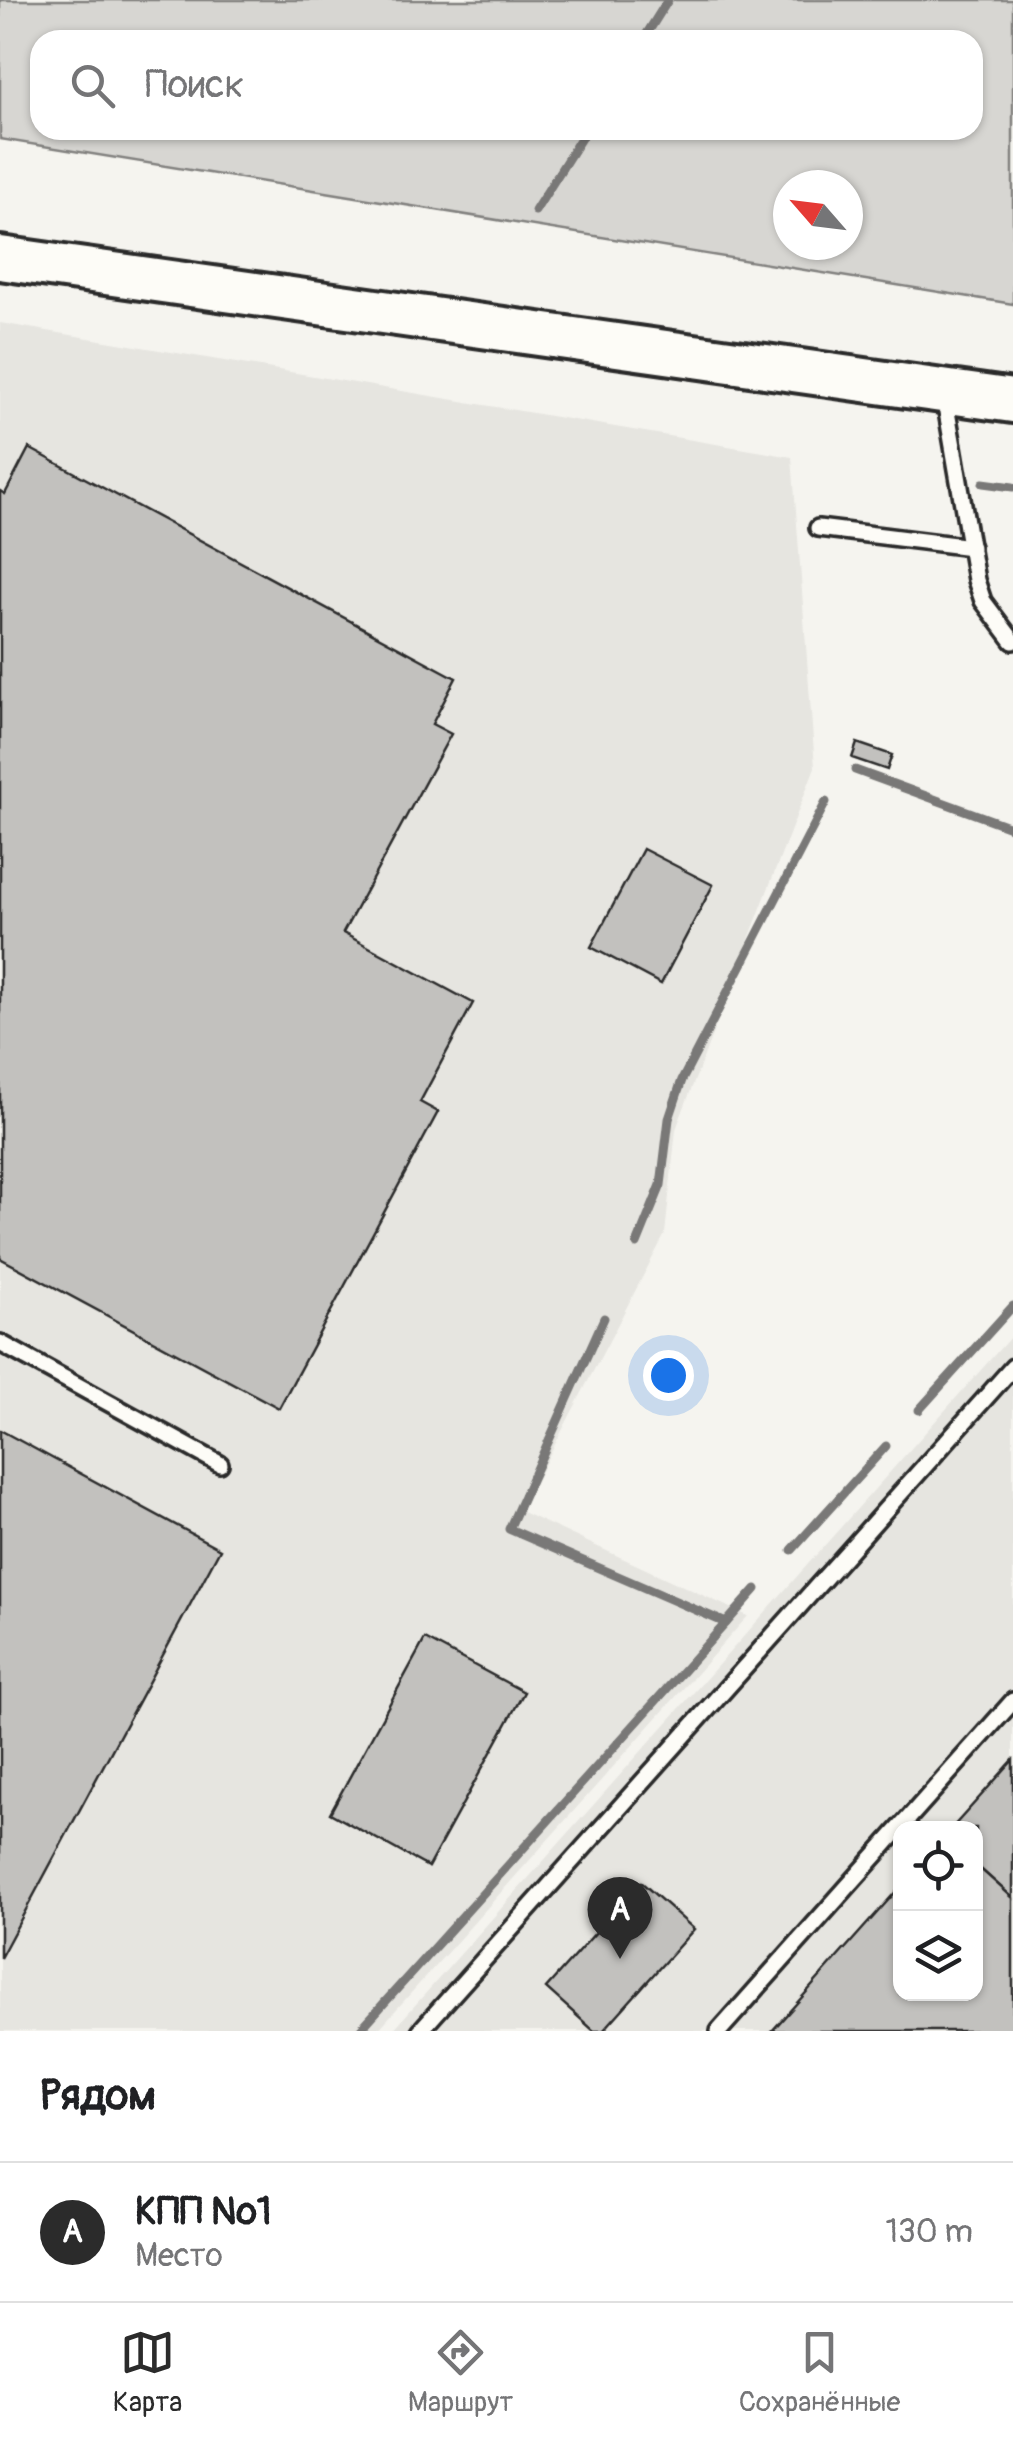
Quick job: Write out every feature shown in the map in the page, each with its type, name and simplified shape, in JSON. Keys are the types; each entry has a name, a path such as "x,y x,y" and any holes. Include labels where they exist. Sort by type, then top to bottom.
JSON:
{"main road":[{"path":"0,258 1013,401"}],"lane":[{"path":"944,390 984,601 1013,642"},
{"path":"818,528 971,547"},
{"path":"0,1343 220,1464"},
{"path":"420,2031 1013,1367"},
{"path":"719,2031 1013,1701"}],"shaded area":[{"path":"0,0 1013,0 1013,304 0,139"},
{"path":"0,323 792,457 815,767 676,1129 665,1234 520,1511 748,1616 377,2031 0,2031"},
{"path":"1013,1334 1013,2031 392,2031"}],"building":[{"path":"29,448 456,678 432,724 451,734 343,933 473,1003 420,1102 438,1112 279,1408 0,1258 0,491 5,494"},
{"path":"857,743 892,755 887,770 852,758"},
{"path":"643,849 713,885 661,984 591,947"},
{"path":"0,1430 220,1549 0,1958"},
{"path":"425,1639 524,1692 428,1867 330,1813"},
{"path":"1013,1760 1013,1898 983,1871 983,1821 958,1821"},
{"path":"983,1871 1013,1898 1013,2031 772,2031 893,1895 893,2001 983,2001"},
{"path":"641,1882 694,1929 603,2031 594,2031 546,1988"}],"waterway":[{"path":"649,30 668,0"},
{"path":"535,211 580,140"},
{"path":"983,483 1013,487"},
{"path":"855,770 1013,828"},
{"path":"637,1244 661,1185 669,1119 682,1080 826,802"},
{"path":"919,1410 1013,1306"},
{"path":"359,2031 726,1623 509,1529 604,1318"},
{"path":"792,1550 886,1446"},
{"path":"726,1623 756,1589"}],"place":[{"name":"КПП №1","path":"620,1959"}]}
